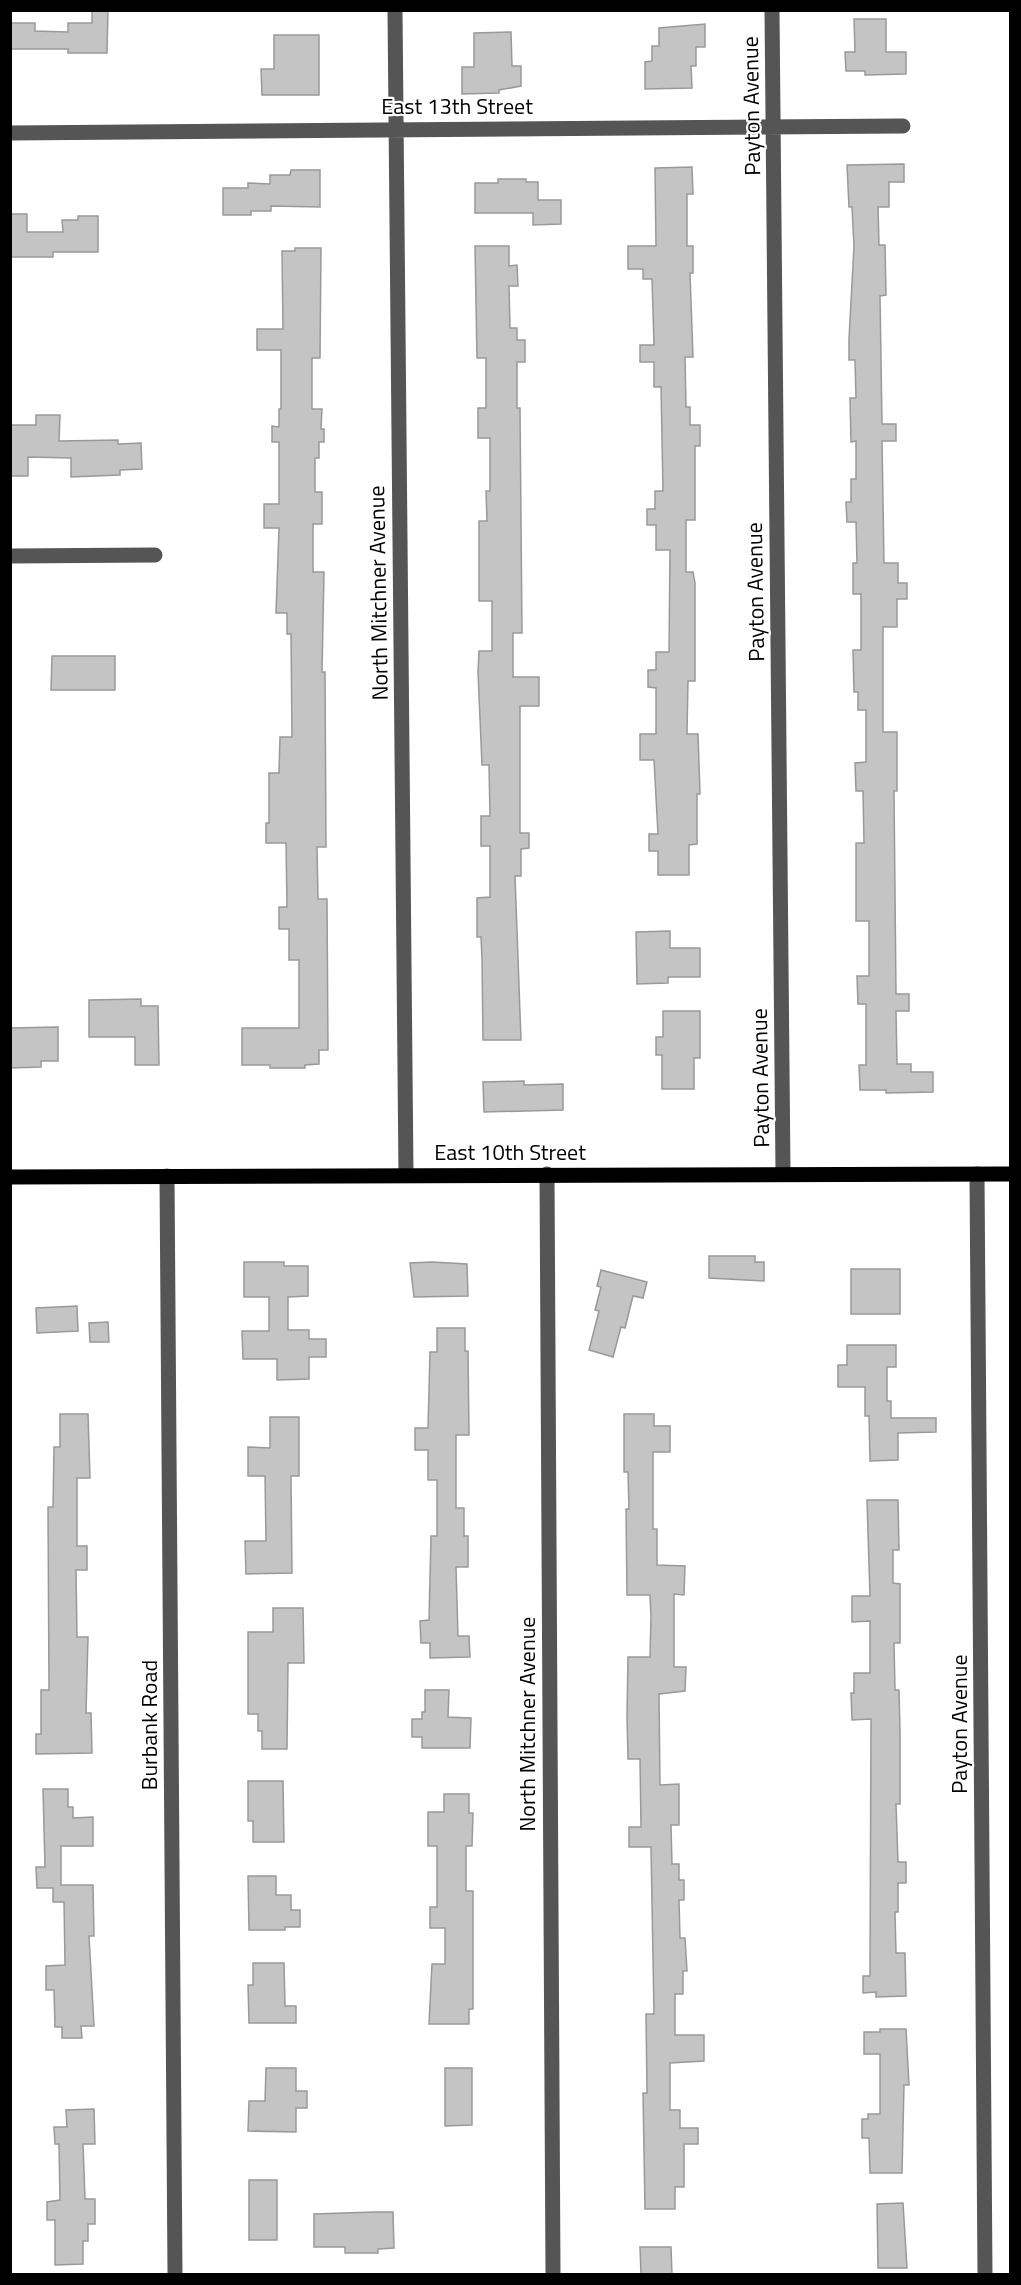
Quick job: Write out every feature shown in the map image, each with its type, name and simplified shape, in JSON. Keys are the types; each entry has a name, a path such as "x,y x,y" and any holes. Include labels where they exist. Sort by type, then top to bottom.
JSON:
{"main road":[{"name":"East 10th Street","path":"10,1178 783,1173 1011,1174"}],"street":[{"name":"North Mitchner Avenue","path":"395,10 406,1175"},
{"name":"Payton Avenue","path":"772,10 783,1173"},
{"name":"East 13th Street","path":"10,133 903,126"},
{"path":"10,556 155,555"},
{"name":"North Mitchner Avenue","path":"547,1174 553,2274"},
{"name":"Payton Avenue","path":"977,1174 985,2274"},
{"name":"Burbank Road","path":"167,1176 175,2274"}],"building":[{"path":"92,10 108,10 107,53 68,53 68,49 10,49 10,23 35,23 35,31 68,32 68,23 92,23"},
{"path":"854,19 886,19 886,52 906,52 906,74 865,75 865,71 846,71 845,52 855,52"},
{"path":"705,24 705,47 696,47 696,66 691,66 692,88 645,89 645,62 652,61 652,46 659,46 659,28"},
{"path":"511,32 512,66 521,66 521,86 499,90 499,93 462,94 462,67 474,67 474,33"},
{"path":"274,35 319,35 319,95 262,95 261,69 274,69"},
{"path":"904,164 904,182 889,182 889,207 878,207 879,245 885,245 886,295 880,296 882,424 896,424 896,441 882,441 884,563 898,563 898,583 907,583 907,599 897,599 897,627 883,627 883,732 897,732 897,791 894,791 896,994 909,994 909,1011 896,1011 897,1064 911,1064 911,1072 933,1072 933,1092 886,1093 886,1090 860,1090 859,1065 866,1065 866,1004 858,1004 857,976 869,976 869,921 856,921 856,843 864,843 863,791 856,791 855,763 866,762 866,710 858,710 858,692 854,692 853,650 861,650 861,594 853,594 853,563 857,563 856,522 847,522 846,502 851,502 851,479 856,479 856,441 851,442 850,398 856,398 855,360 849,360 854,246 847,165"},
{"path":"692,167 693,194 687,194 687,246 693,246 693,273 690,273 693,357 685,357 686,407 690,407 690,425 700,425 700,446 695,446 695,520 686,520 686,572 693,572 695,583 695,681 688,681 687,734 698,734 700,794 697,794 697,844 689,845 689,875 658,875 658,851 649,851 649,834 658,834 654,760 640,760 640,734 656,734 656,688 648,687 648,670 656,670 656,652 669,652 670,550 656,550 656,525 647,525 647,509 655,509 655,491 663,491 661,387 654,387 654,362 640,362 640,345 654,345 652,279 643,279 643,269 628,269 628,246 656,246 655,168"},
{"path":"291,170 320,170 320,207 271,206 271,211 251,211 251,215 223,215 223,188 248,188 248,183 270,184 270,175 290,175"},
{"path":"498,179 526,179 526,182 538,182 538,200 561,200 561,224 533,225 533,213 475,213 475,183 498,183"},
{"path":"10,214 27,214 27,232 63,232 62,220 78,220 78,216 98,216 98,252 53,252 53,257 10,257"},
{"path":"475,246 509,246 509,266 517,265 518,286 509,286 510,328 517,328 517,340 525,340 525,362 517,362 517,408 520,408 522,633 513,633 513,677 539,677 539,706 520,706 520,833 529,833 529,848 521,849 521,876 515,876 521,1040 483,1040 481,937 477,937 477,898 490,897 490,846 481,846 481,816 490,816 489,765 482,765 478,672 479,651 492,651 492,601 479,601 479,521 487,521 486,491 490,491 490,438 478,438 478,408 486,408 486,358 477,358"},
{"path":"295,248 321,248 320,358 312,358 312,409 322,409 321,429 324,429 324,442 319,442 319,458 315,458 315,492 322,492 322,524 313,524 313,572 324,572 322,672 325,672 326,847 317,847 318,899 327,899 328,1050 319,1050 319,1064 305,1065 305,1068 270,1068 270,1065 242,1065 242,1028 299,1028 299,960 289,960 289,929 279,929 279,907 287,907 286,843 266,843 266,823 269,823 269,773 279,773 280,737 292,737 291,634 287,634 287,613 276,613 279,528 264,528 264,504 279,504 279,442 272,442 272,426 279,427 281,350 257,350 257,329 283,329 282,251 295,251"},
{"path":"36,415 60,415 59,441 118,440 118,444 141,443 142,469 120,470 120,475 71,477 71,458 28,457 28,476 10,476 11,425 36,425"},
{"path":"52,656 115,656 115,690 51,690"},
{"path":"670,931 670,948 700,948 700,977 668,977 668,983 637,984 636,932"},
{"path":"141,999 141,1006 158,1006 159,1065 135,1065 135,1037 89,1037 89,1000"},
{"path":"663,1011 700,1011 700,1058 694,1058 694,1089 662,1089 662,1055 656,1055 656,1037 663,1037"},
{"path":"58,1027 58,1061 41,1061 41,1067 10,1068 10,1028"},
{"path":"524,1081 524,1085 563,1084 563,1110 484,1112 483,1082"},
{"path":"709,1256 755,1256 755,1262 764,1262 764,1281 709,1278"},
{"path":"244,1262 284,1262 284,1266 308,1266 308,1296 288,1297 288,1330 309,1330 309,1339 326,1339 326,1357 309,1357 309,1379 277,1380 277,1359 243,1359 242,1331 269,1331 269,1297 244,1297"},
{"path":"410,1263 467,1264 468,1296 414,1297"},
{"path":"851,1269 900,1269 900,1314 851,1314"},
{"path":"601,1270 647,1282 643,1298 633,1296 625,1328 621,1327 613,1357 589,1350 599,1311 595,1310 601,1287 597,1286"},
{"path":"77,1306 78,1331 37,1333 36,1308"},
{"path":"108,1322 109,1342 90,1342 89,1323"},
{"path":"437,1328 465,1328 465,1351 468,1351 469,1435 456,1435 456,1508 464,1508 464,1536 468,1536 468,1567 456,1567 458,1636 469,1636 470,1657 430,1658 430,1643 421,1643 420,1621 429,1620 431,1536 437,1536 437,1480 428,1480 428,1450 415,1450 415,1428 428,1428 430,1352 437,1352"},
{"path":"847,1345 896,1345 896,1367 887,1367 887,1401 891,1401 891,1418 936,1418 936,1432 898,1433 898,1460 870,1461 869,1416 865,1416 865,1387 838,1387 838,1365 847,1365"},
{"path":"60,1414 88,1414 90,1478 77,1478 77,1546 87,1546 87,1570 76,1570 77,1637 88,1637 86,1713 91,1713 92,1753 36,1754 36,1734 41,1734 41,1690 49,1690 48,1507 53,1507 54,1447 60,1447"},
{"path":"624,1414 654,1414 654,1426 670,1426 670,1452 653,1452 653,1529 657,1529 657,1565 685,1566 684,1595 674,1594 674,1667 686,1667 685,1691 659,1694 660,1785 679,1784 679,1825 671,1825 672,1864 679,1864 679,1880 684,1880 684,1900 679,1900 680,1938 685,1938 687,1971 683,1971 683,1994 675,1994 675,2035 704,2035 704,2061 670,2063 670,2110 680,2110 680,2128 698,2128 698,2144 684,2144 684,2187 675,2187 675,2209 645,2209 643,2093 647,2093 646,2014 654,2014 651,1847 629,1847 629,1827 641,1827 640,1759 628,1759 627,1715 628,1657 650,1657 651,1617 650,1595 627,1595 626,1509 629,1509 628,1472 624,1472"},
{"path":"270,1417 299,1417 299,1476 291,1476 292,1573 246,1574 245,1541 266,1541 265,1476 248,1476 248,1447 270,1448"},
{"path":"867,1500 898,1500 899,1550 893,1550 893,1583 900,1584 900,1643 894,1643 895,1690 899,1690 900,1732 900,1804 896,1804 898,1862 906,1862 906,1883 898,1883 898,1912 895,1912 896,1953 905,1953 906,1996 876,1997 876,1992 863,1993 863,1976 870,1976 871,1719 852,1720 851,1693 854,1693 854,1673 870,1673 870,1621 852,1622 852,1596 870,1596"},
{"path":"273,1608 303,1608 304,1663 288,1663 287,1749 262,1749 262,1731 258,1731 258,1714 248,1714 248,1632 273,1632"},
{"path":"425,1690 449,1690 448,1717 471,1718 470,1748 422,1748 422,1737 412,1737 412,1719 422,1719 422,1712 425,1712"},
{"path":"248,1781 283,1781 284,1842 253,1842 253,1821 248,1821"},
{"path":"43,1789 68,1789 68,1807 73,1807 73,1818 93,1817 93,1846 61,1846 61,1885 93,1885 94,1936 89,1936 94,2026 81,2026 82,2038 62,2038 62,2027 55,2027 54,1990 46,1990 46,1966 65,1965 64,1902 53,1902 53,1888 37,1888 36,1867 45,1867"},
{"path":"444,1794 469,1794 469,1813 473,1813 472,1846 466,1846 466,1891 473,1891 473,2009 469,2009 469,2024 429,2024 432,1964 445,1964 445,1928 430,1928 430,1907 437,1907 437,1846 428,1846 428,1812 444,1812"},
{"path":"248,1876 276,1876 276,1895 291,1895 291,1910 300,1910 300,1927 285,1927 285,1930 249,1930"},
{"path":"253,1963 284,1963 285,2006 296,2006 296,2023 249,2023 248,1985 253,1985"},
{"path":"880,2029 906,2029 909,2085 904,2085 902,2173 870,2173 869,2138 862,2138 862,2119 868,2119 868,2114 880,2114 880,2054 864,2054 864,2032 880,2032"},
{"path":"266,2068 296,2068 296,2091 307,2091 307,2108 296,2108 296,2132 248,2131 249,2101 265,2101"},
{"path":"445,2068 472,2068 472,2125 445,2126"},
{"path":"94,2109 95,2144 83,2144 85,2199 95,2199 95,2224 88,2224 88,2241 83,2241 83,2264 55,2265 55,2220 47,2220 47,2202 60,2200 59,2144 55,2144 54,2127 67,2127 66,2110"},
{"path":"249,2180 277,2180 277,2240 249,2240"},
{"path":"903,2203 907,2268 878,2268 877,2204"},
{"path":"393,2212 394,2248 378,2249 378,2253 345,2253 345,2247 314,2247 314,2214"},
{"path":"640,2247 671,2247 672,2274 641,2274"}]}
